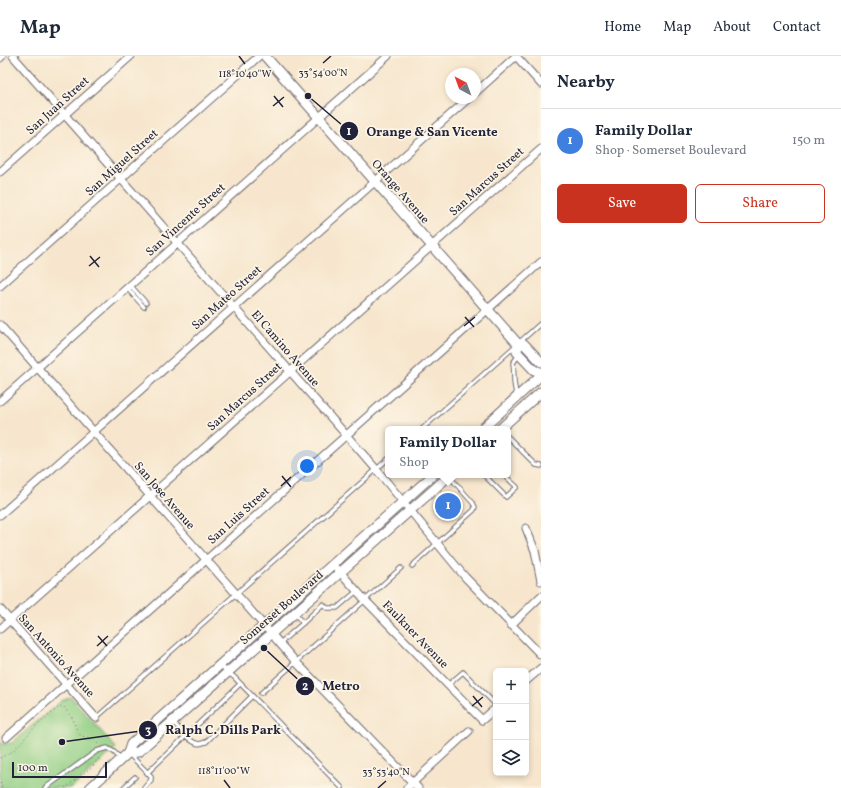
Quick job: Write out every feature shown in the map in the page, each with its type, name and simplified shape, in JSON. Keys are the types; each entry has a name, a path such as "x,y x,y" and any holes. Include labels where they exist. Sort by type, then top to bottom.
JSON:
{"main road":[{"name":"Orange Avenue","path":"264,56 518,344 524,344 541,362"},
{"path":"518,344 517,352 534,370 541,372"},
{"path":"485,426 541,375"},
{"path":"503,426 541,392"},
{"name":"Somerset Boulevard","path":"90,788 125,757 132,744 430,478"},
{"name":"Somerset Boulevard","path":"125,757 138,752 447,478"}],"street":[{"name":"El Camino Avenue","path":"13,56 376,469 465,577 541,655"},
{"name":"San Juan Street","path":"0,172 131,56"},
{"name":"San Miguel Street","path":"0,286 259,56"},
{"name":"San Vincente Street","path":"0,401 388,56"},
{"path":"481,88 516,56 541,84"},
{"name":"San Mateo Street","path":"0,515 462,104"},
{"name":"San Marcus Street","path":"0,630 541,149"},
{"name":"San Luis Street","path":"6,738 541,262"},
{"name":"San Jose Avenue","path":"0,325 296,662 415,785"},
{"path":"526,528 535,551 541,581"},
{"name":"Faulkner Avenue","path":"333,564 365,600 482,720 493,709"},
{"path":"511,625 541,596"},
{"name":"San Antonio Avenue","path":"0,609 96,718"},
{"path":"529,678 541,668"},
{"path":"407,788 415,785 469,731"}],"lane":[{"path":"129,286 146,303"},
{"path":"129,286 144,307"},
{"path":"425,426 541,323"},
{"path":"517,396 513,385 513,363 520,354"},
{"path":"511,439 536,465 541,466"},
{"path":"96,718 385,462"},
{"path":"412,566 474,510 475,507 473,503 451,478"},
{"path":"487,478 506,497 517,487 507,478"},
{"path":"261,693 401,568"},
{"path":"280,643 323,604 327,608 337,608 357,591"},
{"path":"294,613 303,623"},
{"path":"220,665 234,677 342,788"},
{"path":"448,685 463,672 494,704"},
{"path":"147,773 240,684"},
{"path":"172,721 197,744 206,742 252,696"},
{"path":"45,788 97,751 107,748 125,757 151,776 151,780 144,788"},
{"path":"123,788 135,777"}],"path":[{"path":"0,758 13,751 34,728 59,707 64,707 68,711 78,734 96,742 102,748 100,756 93,766 65,788"},
{"path":"0,783 2,788"}],"green space":[{"path":"71,697 116,748 72,788 0,788 0,742 3,744 12,743 61,701"}],"place":[{"name":"Orange & San Vicente","path":"308,96"},
{"name":"Family Dollar","path":"448,506"},
{"name":"Metro","path":"264,648"},
{"name":"Ralph C. Dills Park","path":"62,742"}]}
